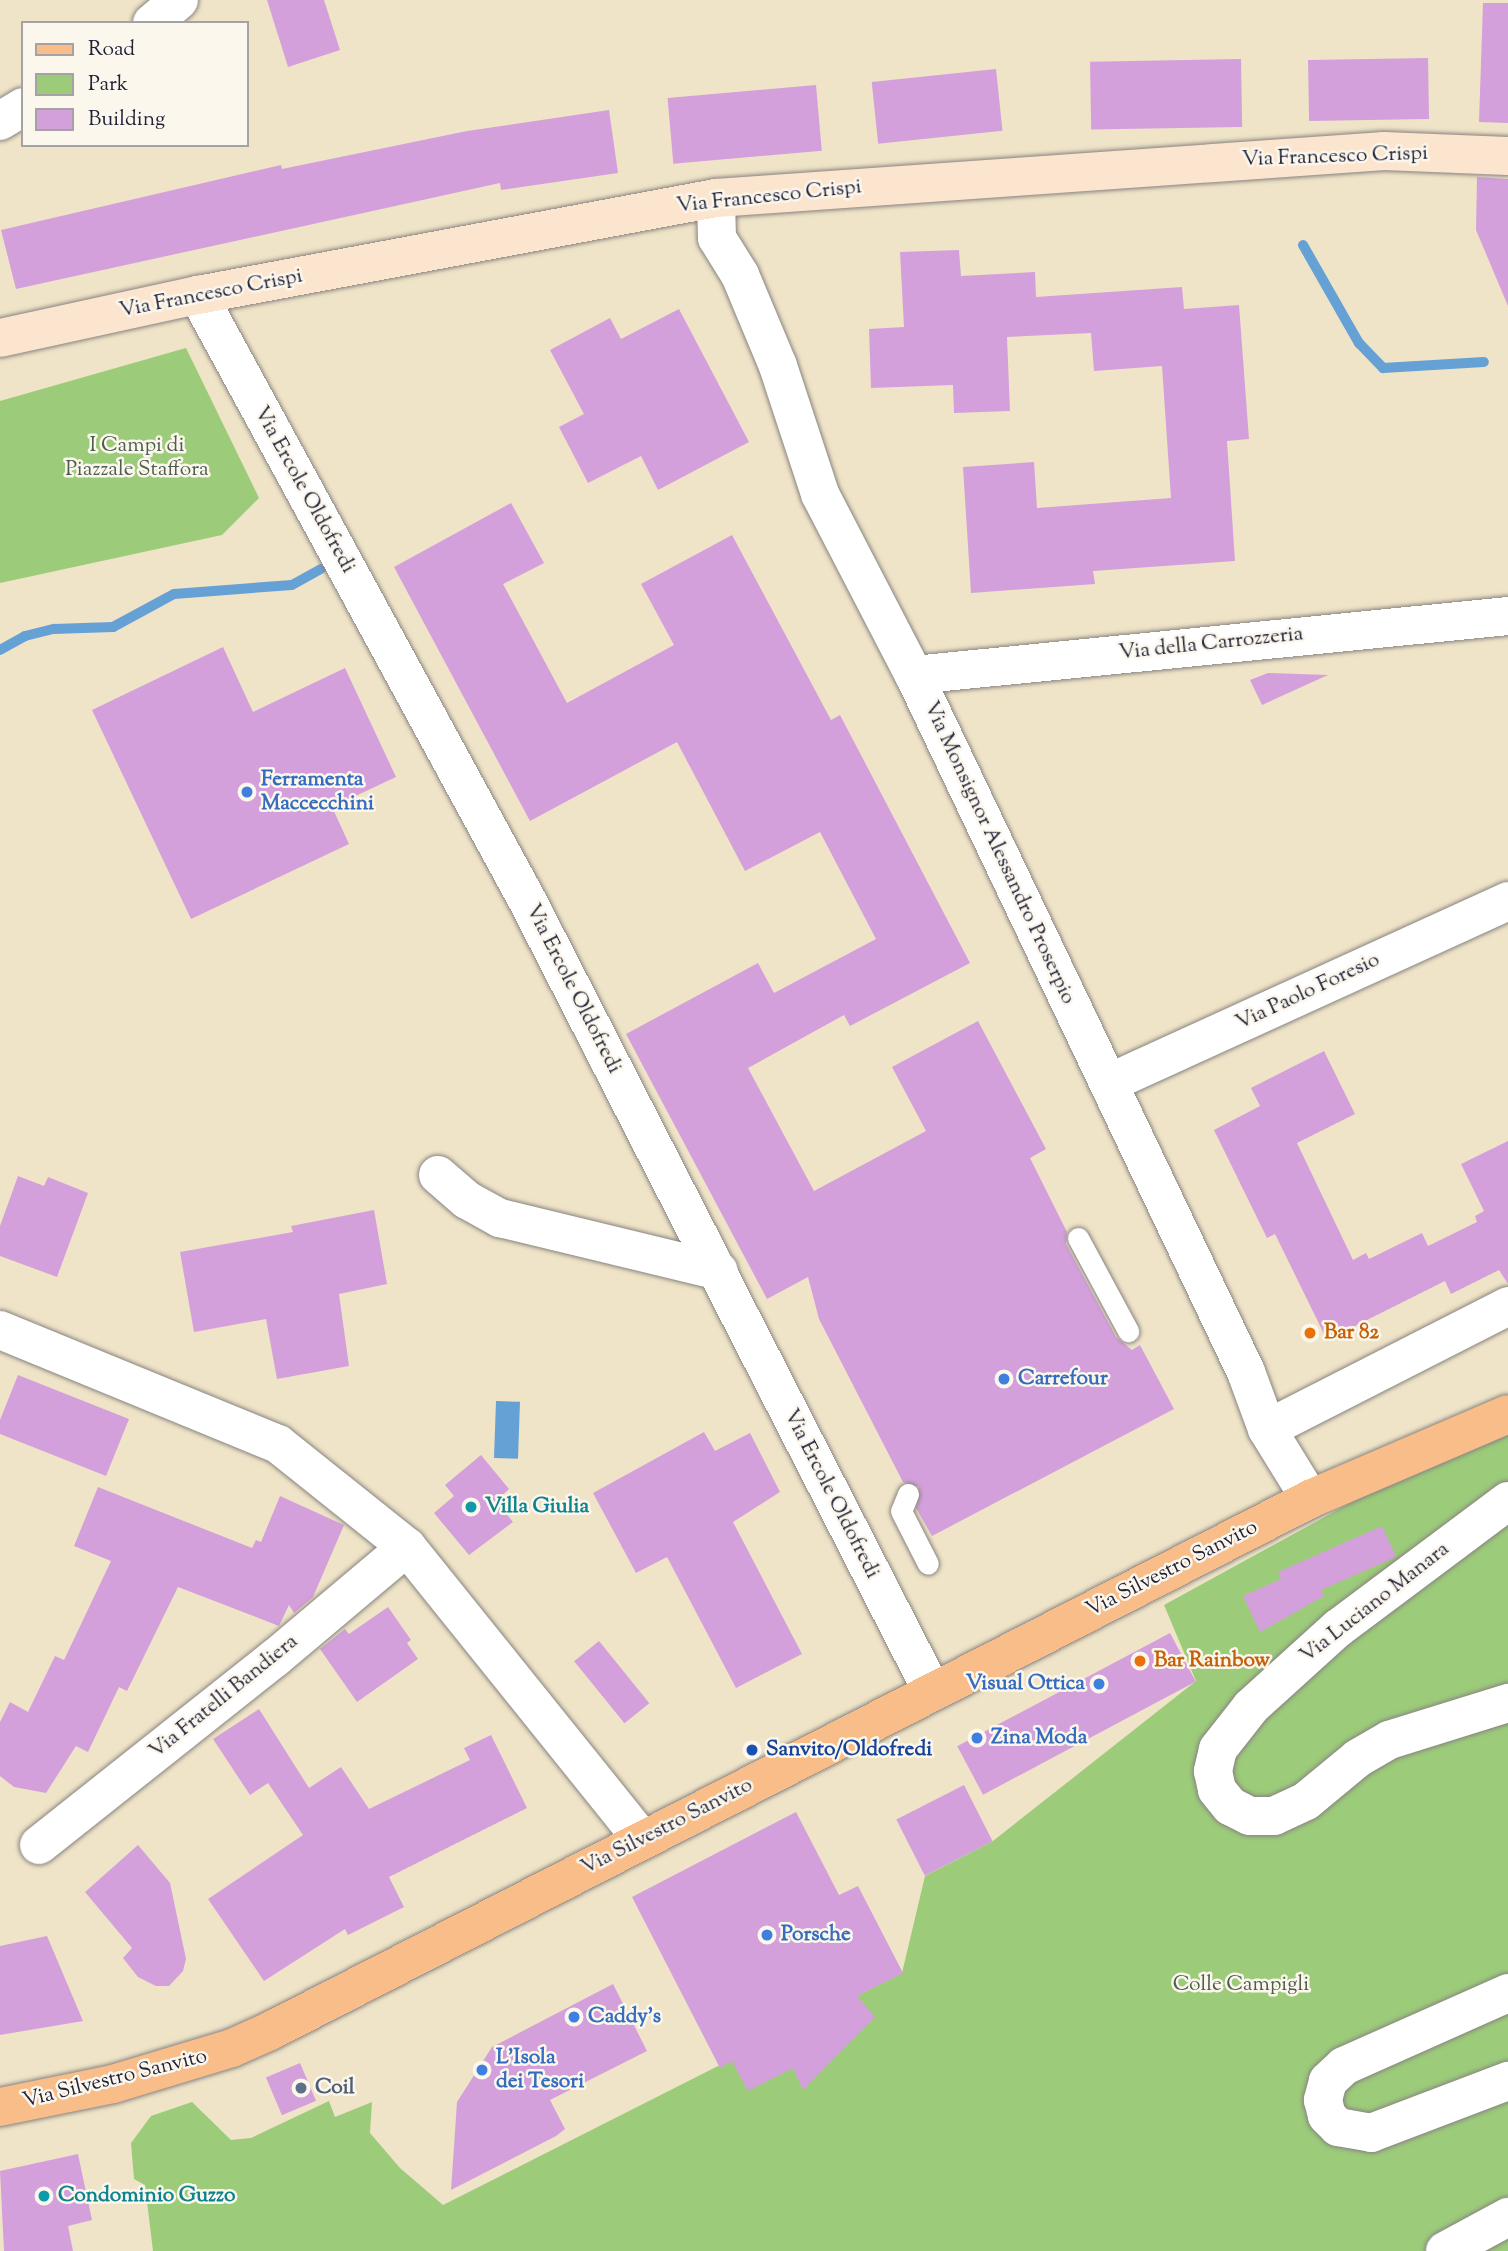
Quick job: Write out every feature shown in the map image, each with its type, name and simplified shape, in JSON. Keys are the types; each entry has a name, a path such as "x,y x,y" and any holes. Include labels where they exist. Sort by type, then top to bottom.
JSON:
{"main road":[{"name":"Via Silvestro Sanvito","path":"0,2108 114,2084 232,2048 1310,1499 1508,1414"}],"street":[{"path":"154,21 179,0"},
{"path":"0,121 21,108"},
{"name":"Via Francesco Crispi","path":"0,338 198,295 716,198 1384,151 1508,156"},
{"name":"Via Monsignor Alessandro Proserpio","path":"716,198 717,238 740,275 778,366 820,494 914,675 1246,1372 1267,1429 1310,1499"},
{"name":"Via Ercole Oldofredi","path":"198,295 526,898 932,1691"},
{"name":"Via della Carrozzeria","path":"914,675 1508,616"},
{"name":"Via Paolo Foresio","path":"1109,1083 1508,901"},
{"path":"438,1175 467,1200 500,1218 719,1271"},
{"path":"1267,1429 1508,1306"},
{"path":"0,1330 278,1444 407,1547 642,1839"},
{"name":"Via Luciano Manara","path":"1508,1501 1338,1628 1251,1707 1218,1749 1213,1771 1217,1790 1230,1805 1250,1816 1274,1816 1306,1801 1358,1758 1389,1740 1508,1703"},
{"name":"Via Fratelli Bandiera","path":"38,1844 275,1658 407,1547"},
{"path":"1508,1993 1344,2066 1328,2081 1323,2100 1327,2116 1338,2127 1371,2133 1508,2081"},
{"path":"1445,2251 1508,2217"}],"lane":[{"path":"1078,1238 1128,1331"},
{"path":"908,1494 901,1511 928,1564"}],"green space":[{"name":"I Campi di Piazzale Staffora","path":"186,348 259,498 222,535 0,583 0,401"},
{"name":"Colle Campigli","path":"1508,1427 1508,2251 153,2251 145,2185 134,2179 131,2143 151,2116 192,2102 231,2140 251,2138 329,2101 335,2117 372,2102 370,2133 400,2168 443,2205 902,1973 925,1876 993,1841 1196,1681 1164,1605 1447,1450"}],"water":[{"path":"496,1401 520,1402 518,1459 494,1458"}],"building":[{"path":"267,0 324,0 340,50 288,67"},
{"path":"1483,3 1508,3 1508,123 1479,122"},
{"path":"1428,58 1429,119 1309,121 1308,60"},
{"path":"1241,59 1242,127 1091,130 1090,62"},
{"path":"996,69 1002,131 878,144 872,82"},
{"path":"816,85 822,151 673,164 668,98"},
{"path":"609,110 618,173 501,190 500,183 16,289 1,230 281,165 282,169 467,131"},
{"path":"1477,177 1508,179 1508,306 1476,230"},
{"path":"959,250 961,276 1035,272 1036,297 1182,287 1184,309 1239,305 1249,439 1227,441 1235,561 1093,571 1095,584 971,593 963,467 1034,462 1037,508 1171,498 1162,366 1094,371 1091,333 1007,337 1010,411 954,413 953,385 871,388 869,329 904,327 900,252"},
{"path":"679,309 749,442 658,490 641,456 588,483 559,427 584,414 550,350 610,318 621,339"},
{"path":"511,503 544,563 503,584 567,703 674,645 641,584 732,535 831,720 840,715 970,963 850,1026 844,1015 748,1068 814,1191 926,1131 892,1067 978,1021 1046,1149 1030,1158 1067,1232 1066,1244 1116,1337 1132,1350 1140,1345 1174,1409 932,1536 916,1508 919,1487 903,1482 819,1319 808,1277 767,1299 626,1034 758,963 774,993 876,939 820,832 745,871 677,742 530,821 394,567"},
{"name":"Ferramenta Maccecchini","path":"223,647 253,712 345,668 396,777 332,807 349,844 191,919 92,710"},
{"path":"1268,673 1328,675 1262,705 1250,680"},
{"path":"1324,1051 1355,1114 1297,1143 1353,1260 1366,1253 1369,1259 1422,1233 1428,1246 1477,1222 1475,1216 1484,1211 1461,1164 1508,1141 1508,1284 1499,1270 1451,1294 1445,1281 1327,1340 1275,1234 1267,1238 1214,1130 1260,1106 1251,1088"},
{"path":"18,1176 44,1186 48,1177 88,1193 57,1277 0,1256 0,1226"},
{"path":"374,1210 387,1284 339,1294 349,1366 277,1379 266,1319 194,1332 180,1252 293,1232 291,1226"},
{"path":"18,1375 129,1419 106,1476 0,1434 0,1420"},
{"path":"704,1432 715,1451 750,1433 780,1492 733,1522 802,1654 736,1688 667,1557 636,1573 593,1493"},
{"name":"Villa Giulia","path":"481,1455 509,1489 496,1501 513,1522 469,1555 434,1513 454,1496 445,1485"},
{"path":"98,1487 252,1548 256,1540 261,1542 280,1496 344,1525 313,1597 294,1613 289,1605 279,1626 178,1587 127,1691 119,1687 88,1752 76,1746 46,1793 14,1787 0,1776 0,1722 10,1702 28,1712 55,1656 64,1660 111,1561 74,1546"},
{"path":"1382,1526 1396,1557 1321,1590 1324,1596 1260,1632 1243,1596 1281,1579 1278,1572"},
{"path":"388,1607 411,1640 407,1643 418,1659 357,1702 320,1649 345,1629 349,1634"},
{"path":"1170,1633 1196,1682 983,1795 957,1746"},
{"path":"599,1641 649,1703 624,1723 574,1661"},
{"path":"259,1709 309,1788 341,1767 369,1809 470,1760 464,1748 491,1735 527,1808 389,1877 404,1907 348,1935 345,1929 264,1981 208,1899 303,1835 268,1783 250,1795 213,1739"},
{"path":"964,1785 993,1841 925,1876 896,1820"},
{"name":"Porsche","path":"796,1812 839,1895 858,1886 903,1973 857,1996 875,2017 803,2090 793,2068 748,2091 732,2061 720,2068 632,1897"},
{"path":"138,1845 170,1883 186,1959 183,1971 169,1986 156,1986 138,1977 123,1958 132,1948 85,1892"},
{"path":"47,1936 83,2021 0,2035 0,1946"},
{"path":"613,1984 647,2051 550,2100 565,2129 556,2136 451,2190 457,2102 492,2047"},
{"path":"300,2063 316,2101 282,2115 266,2077"},
{"name":"Condominio Guzzo","path":"78,2154 92,2220 68,2226 73,2251 4,2251 0,2171"}],"waterway":[{"path":"1303,245 1359,343 1383,368 1484,362"},
{"path":"0,650 25,636 54,629 113,627 174,594 292,585 321,569"}],"place":[{"name":"Ferramenta Maccecchini","path":"247,792"},
{"name":"Bar 82","path":"1310,1333"},
{"name":"Carrefour","path":"1004,1379"},
{"name":"Villa Giulia","path":"471,1507"},
{"name":"Bar Rainbow","path":"1140,1661"},
{"name":"Visual Ottica","path":"1099,1684"},
{"name":"Zina Moda","path":"977,1738"},
{"name":"Sanvito/Oldofredi","path":"752,1750"},
{"name":"Porsche","path":"767,1935"},
{"name":"Caddy's","path":"574,2017"},
{"name":"L'Isola dei Tesori","path":"482,2070"},
{"name":"Coil","path":"301,2088"},
{"name":"Condominio Guzzo","path":"44,2196"}]}
